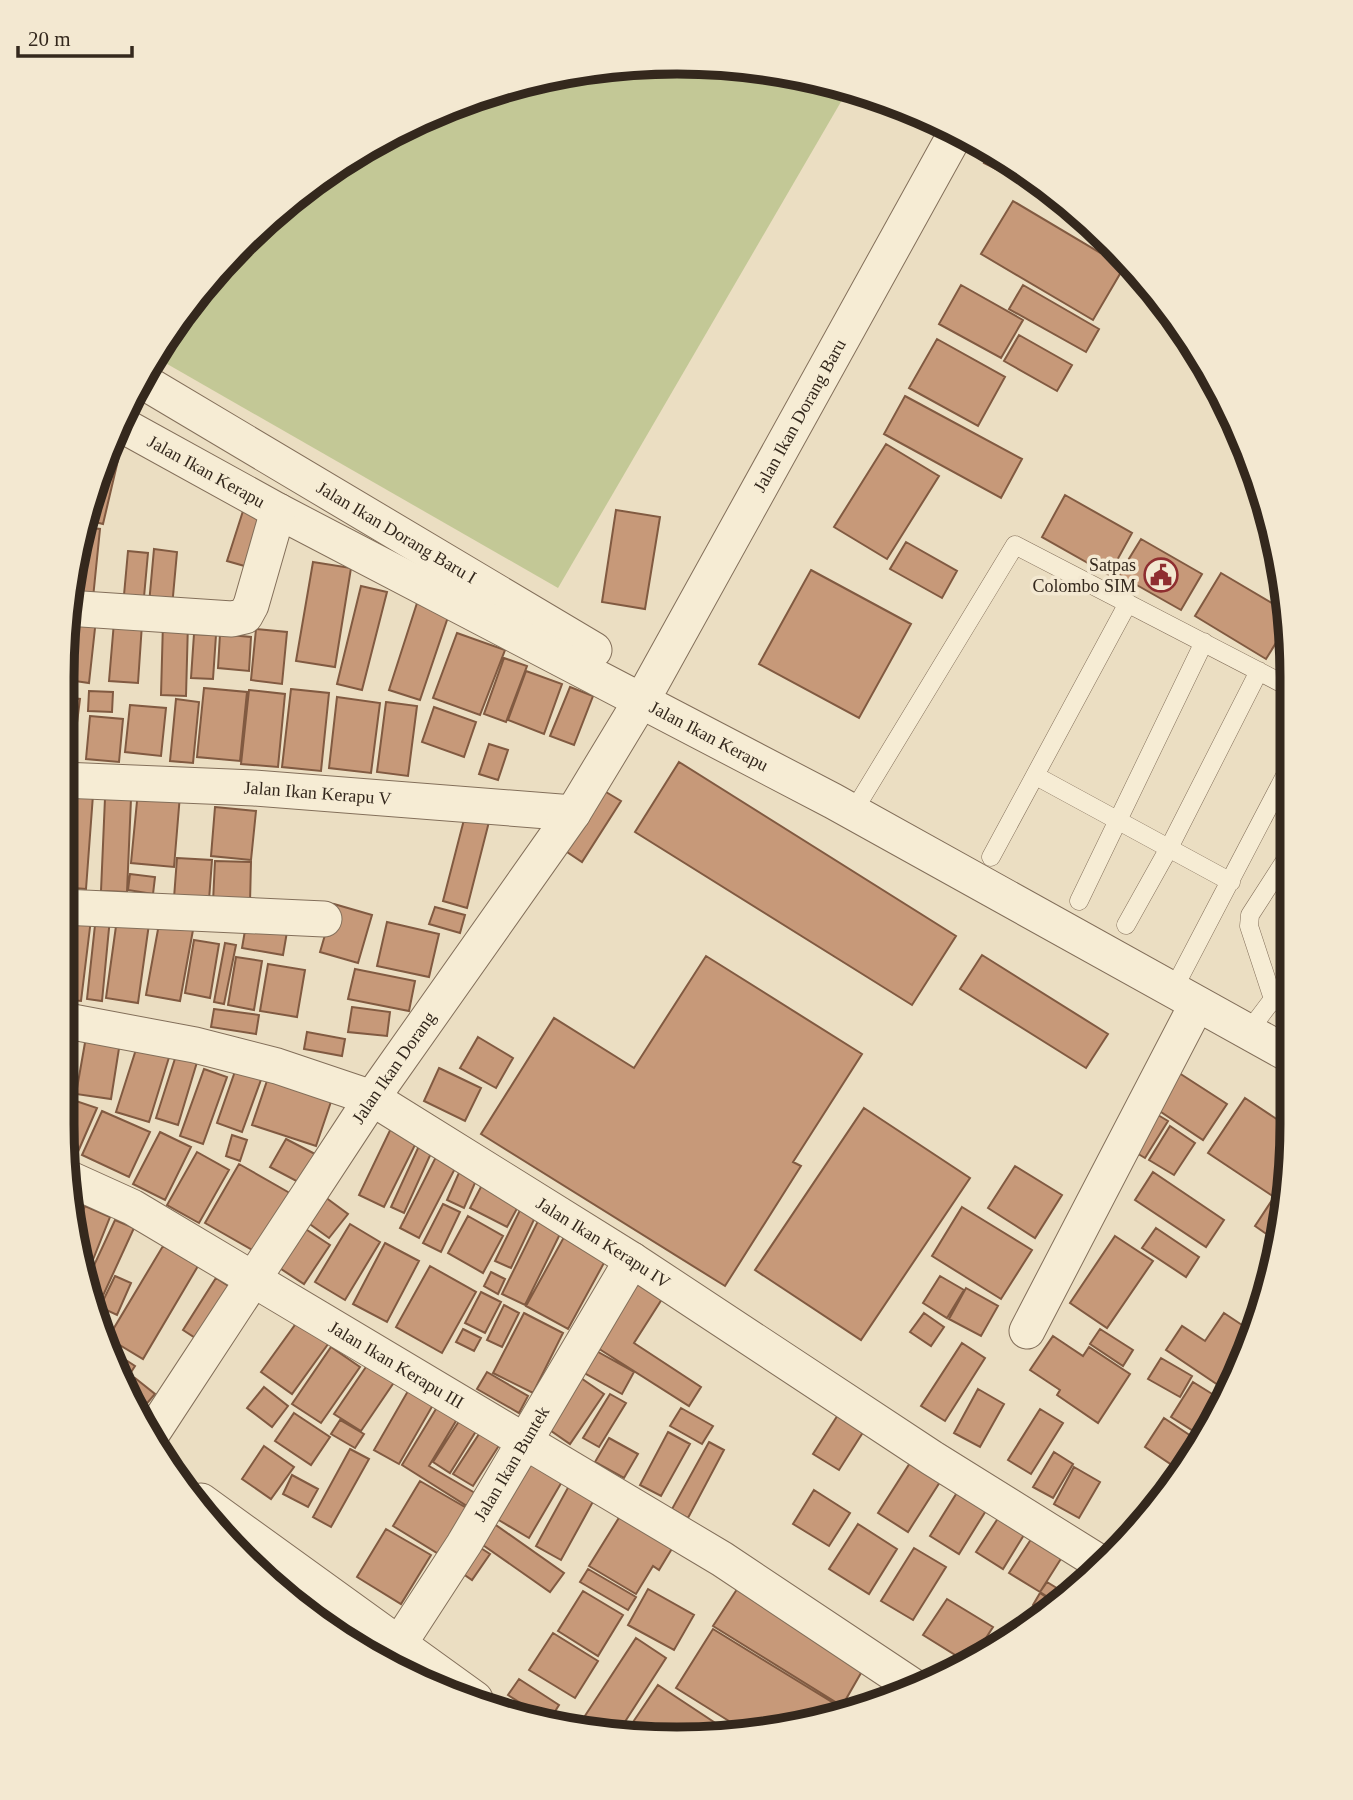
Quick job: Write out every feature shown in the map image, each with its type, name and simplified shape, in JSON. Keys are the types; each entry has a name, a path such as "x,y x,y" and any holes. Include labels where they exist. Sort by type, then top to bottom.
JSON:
{"street":[{"name":"Jalan Ikan Dorang Baru","path":"646,692 952,140"},
{"name":"Jalan Ikan Dorang Baru I","path":"149,385 646,692"},
{"name":"Jalan Ikan Kerapu","path":"128,428 278,511 646,692 853,812 1280,1050"},
{"path":"78,609 232,620 245,616 251,605 278,511"},
{"name":"Jalan Ikan Dorang","path":"156,1428 372,1098 573,813 646,692"},
{"name":"Jalan Ikan Kerapu V","path":"74,781 254,789 573,813"},
{"path":"74,908 324,919"},
{"path":"1027,1331 1185,997"},
{"name":"Jalan Ikan Kerapu IV","path":"74,1022 195,1045 254,1060 372,1098 632,1261 932,1458 1094,1559"},
{"name":"Jalan Ikan Kerapu III","path":"77,1182 132,1207 722,1559 906,1681"},
{"name":"Jalan Ikan Buntek","path":"390,1654 464,1544 632,1261"},
{"path":"220,1518 383,1650"}],"lane":[{"path":"853,812 1016,545 1280,682"},
{"path":"991,857 1128,603"},
{"path":"1079,901 1204,642"},
{"path":"1126,925 1169,848 1259,671"},
{"path":"1036,776 1231,881"},
{"path":"1185,997 1231,881 1280,786"},
{"path":"1280,868 1250,915 1249,926 1273,999 1280,1003"},
{"path":"1248,1032 1273,999"}],"green space":[{"path":"637,75 716,75 755,79 844,97 558,588 162,361 198,309 223,279 279,223 341,175 375,154 446,119 520,94 559,85"}],"building":[{"path":"986,159 1021,182 984,163"},
{"path":"1013,201 1112,260 1122,270 1093,320 981,254"},
{"path":"961,285 1023,320 1001,358 939,324"},
{"path":"1023,285 1099,329 1086,352 1009,309"},
{"path":"1019,335 1072,365 1057,391 1004,361"},
{"path":"937,339 1005,377 978,426 909,388"},
{"path":"905,396 1022,459 1001,498 884,434"},
{"path":"122,443 103,524 94,520"},
{"path":"886,444 939,476 887,559 834,527"},
{"path":"1065,495 1132,533 1109,575 1042,537"},
{"path":"616,510 660,517 645,609 602,602"},
{"path":"243,511 271,521 255,569 227,561"},
{"path":"92,528 100,529 93,598 79,597"},
{"name":"Satpas Colombo SIM","path":"1141,539 1202,574 1181,610 1119,575"},
{"path":"906,542 957,571 942,598 890,569"},
{"path":"154,549 177,552 172,607 149,604"},
{"path":"128,551 148,553 144,597 124,595"},
{"path":"313,562 351,568 335,667 296,661"},
{"path":"811,570 911,624 859,718 759,664"},
{"path":"1221,573 1275,605 1278,639 1266,659 1195,616"},
{"path":"361,586 387,592 362,690 337,684"},
{"path":"417,603 449,614 420,700 389,690"},
{"path":"77,617 96,619 89,683 74,681"},
{"path":"114,622 142,624 138,683 109,681"},
{"path":"163,622 188,623 186,696 161,695"},
{"path":"256,629 287,632 282,684 251,680"},
{"path":"457,633 505,650 480,715 433,698"},
{"path":"194,634 216,635 213,679 191,678"},
{"path":"220,634 251,637 249,671 218,668"},
{"path":"504,658 527,666 506,722 484,714"},
{"path":"526,671 562,684 544,734 508,720"},
{"path":"570,687 593,696 574,745 550,736"},
{"path":"204,688 247,692 240,761 197,757"},
{"path":"291,689 329,693 321,771 282,767"},
{"path":"249,690 285,694 278,767 241,764"},
{"path":"89,691 113,692 112,712 88,711"},
{"path":"337,697 380,703 371,773 329,768"},
{"path":"74,698 80,699 74,747"},
{"path":"176,699 199,702 193,763 170,761"},
{"path":"386,702 417,706 408,776 377,772"},
{"path":"130,705 166,708 161,756 125,752"},
{"path":"434,707 476,722 464,757 422,742"},
{"path":"90,716 123,719 119,762 86,759"},
{"path":"489,744 508,750 498,780 479,774"},
{"path":"679,762 956,936 912,1005 635,832"},
{"path":"601,789 621,801 582,862 564,850"},
{"path":"138,791 180,795 174,867 131,863"},
{"path":"74,794 93,795 86,889 74,888"},
{"path":"105,798 131,799 127,892 101,891"},
{"path":"215,807 256,811 251,860 211,856"},
{"path":"467,808 491,814 467,908 443,901"},
{"path":"177,858 212,860 209,900 174,898"},
{"path":"215,861 251,862 250,903 213,902"},
{"path":"130,874 155,877 153,894 128,890"},
{"path":"334,904 372,915 358,963 320,952"},
{"path":"435,907 465,915 460,933 429,924"},
{"path":"92,911 81,1001 74,1000 74,917"},
{"path":"96,916 110,918 102,1001 87,999"},
{"path":"117,919 149,924 138,1003 106,998"},
{"path":"247,919 288,926 283,955 242,948"},
{"path":"387,922 439,934 429,977 377,966"},
{"path":"159,924 193,930 180,1001 146,995"},
{"path":"194,940 219,944 210,998 185,993"},
{"path":"225,943 236,945 224,1004 214,1002"},
{"path":"982,955 1108,1034 1086,1068 960,989"},
{"path":"706,956 862,1054 793,1162 801,1166 725,1286 481,1134 554,1018 634,1068"},
{"path":"236,957 262,961 254,1010 228,1005"},
{"path":"268,964 305,970 297,1017 260,1011"},
{"path":"355,969 415,981 409,1011 348,999"},
{"path":"352,1007 390,1012 387,1036 348,1032"},
{"path":"214,1009 259,1015 256,1034 211,1027"},
{"path":"307,1032 345,1039 342,1056 304,1049"},
{"path":"86,1037 120,1042 111,1099 76,1094"},
{"path":"478,1037 513,1058 496,1088 460,1068"},
{"path":"139,1040 171,1051 149,1122 116,1112"},
{"path":"180,1043 201,1049 178,1125 156,1118"},
{"path":"240,1057 266,1066 242,1132 217,1123"},
{"path":"439,1068 481,1088 465,1121 424,1101"},
{"path":"204,1069 227,1077 203,1144 180,1136"},
{"path":"271,1069 335,1090 316,1146 252,1125"},
{"path":"1176,1071 1227,1104 1203,1140 1152,1106"},
{"path":"1245,1098 1280,1121 1278,1163 1274,1202 1269,1236 1255,1226 1274,1197 1208,1153"},
{"path":"74,1100 97,1108 77,1154 75,1153"},
{"path":"864,1108 970,1178 861,1340 755,1270"},
{"path":"1148,1109 1168,1121 1145,1158 1125,1146"},
{"path":"102,1111 150,1132 129,1177 82,1155"},
{"path":"394,1122 420,1135 384,1207 359,1195"},
{"path":"1170,1126 1195,1143 1174,1175 1149,1160"},
{"path":"160,1132 191,1147 165,1200 133,1184"},
{"path":"232,1135 247,1140 240,1161 226,1156"},
{"path":"424,1135 437,1140 404,1213 391,1207"},
{"path":"286,1139 317,1155 302,1184 270,1167"},
{"path":"441,1147 461,1157 419,1238 400,1228"},
{"path":"197,1152 229,1170 199,1223 167,1205"},
{"path":"465,1159 482,1167 464,1208 447,1200"},
{"path":"239,1164 295,1196 261,1255 205,1223"},
{"path":"1015,1166 1062,1195 1035,1238 988,1208"},
{"path":"1153,1172 1224,1220 1206,1247 1135,1200"},
{"path":"483,1183 520,1203 507,1227 470,1208"},
{"path":"325,1197 348,1214 329,1238 307,1222"},
{"path":"525,1200 540,1207 511,1268 495,1261"},
{"path":"443,1204 460,1212 441,1252 423,1243"},
{"path":"85,1206 110,1217 91,1265 85,1241 81,1215"},
{"path":"962,1207 1032,1250 1001,1299 932,1256"},
{"path":"468,1216 503,1236 483,1273 448,1253"},
{"path":"539,1219 562,1230 525,1305 502,1294"},
{"path":"115,1220 134,1228 101,1301 92,1270"},
{"path":"350,1224 380,1242 345,1300 315,1282"},
{"path":"301,1226 330,1245 304,1284 275,1265"},
{"path":"569,1228 611,1250 568,1329 526,1306"},
{"path":"1156,1228 1199,1257 1186,1277 1142,1248"},
{"path":"1115,1236 1153,1261 1107,1328 1070,1303"},
{"path":"385,1243 419,1261 387,1322 353,1304"},
{"path":"163,1246 198,1266 143,1359 115,1342 111,1332"},
{"path":"430,1266 476,1292 442,1353 396,1327"},
{"path":"641,1270 669,1288 634,1343 701,1387 689,1406 593,1345"},
{"path":"491,1272 505,1279 498,1294 484,1286"},
{"path":"115,1276 131,1283 117,1315 103,1309 102,1304"},
{"path":"940,1276 964,1290 947,1318 923,1303"},
{"path":"216,1278 233,1289 200,1341 183,1330"},
{"path":"966,1288 998,1306 981,1336 949,1319"},
{"path":"481,1292 501,1302 485,1333 465,1323"},
{"path":"504,1305 519,1313 502,1347 487,1340"},
{"path":"524,1313 563,1333 533,1393 493,1373"},
{"path":"924,1313 944,1327 931,1346 910,1332"},
{"path":"1224,1313 1244,1326 1219,1386 1166,1350 1182,1326 1205,1341"},
{"path":"300,1318 331,1340 292,1394 261,1372"},
{"path":"463,1329 481,1338 474,1351 456,1342"},
{"path":"1100,1329 1133,1350 1123,1366 1090,1344"},
{"path":"1053,1336 1083,1356 1089,1347 1130,1374 1098,1423 1057,1395 1060,1390 1030,1370"},
{"path":"962,1343 985,1358 945,1421 921,1406"},
{"path":"331,1347 360,1367 321,1423 292,1404"},
{"path":"591,1348 634,1372 622,1394 579,1370"},
{"path":"374,1355 401,1372 361,1431 334,1414"},
{"path":"120,1356 135,1366 129,1375"},
{"path":"1161,1358 1192,1376 1180,1397 1148,1379"},
{"path":"487,1372 528,1396 519,1413 477,1389"},
{"path":"578,1376 604,1394 570,1444 544,1426"},
{"path":"135,1378 155,1394 144,1406 136,1390 132,1381"},
{"path":"1193,1382 1214,1395 1195,1432 1171,1417"},
{"path":"412,1384 437,1398 399,1464 374,1450"},
{"path":"264,1387 288,1406 272,1427 247,1408"},
{"path":"978,1389 1004,1404 980,1447 954,1433"},
{"path":"610,1394 626,1403 599,1447 583,1438"},
{"path":"442,1399 462,1411 429,1466 475,1493 467,1506 402,1465"},
{"path":"681,1408 713,1426 702,1444 670,1426"},
{"path":"1040,1409 1063,1423 1031,1474 1008,1460"},
{"path":"841,1410 867,1426 839,1470 813,1454"},
{"path":"294,1413 330,1437 311,1465 275,1441"},
{"path":"461,1418 478,1428 450,1473 433,1462"},
{"path":"1164,1418 1191,1436 1172,1465 1145,1447"},
{"path":"340,1420 364,1434 355,1448 331,1434"},
{"path":"481,1431 500,1444 473,1486 453,1474"},
{"path":"668,1432 690,1444 661,1496 640,1485"},
{"path":"609,1438 638,1454 624,1478 595,1462"},
{"path":"709,1442 724,1450 688,1518 672,1509"},
{"path":"264,1446 294,1467 271,1499 242,1479"},
{"path":"350,1449 369,1459 331,1527 313,1517"},
{"path":"917,1452 947,1471 908,1532 878,1513"},
{"path":"1054,1452 1073,1464 1053,1498 1033,1487"},
{"path":"535,1454 567,1473 529,1538 497,1519"},
{"path":"1074,1467 1100,1482 1079,1518 1054,1504"},
{"path":"292,1475 318,1489 308,1507 283,1494"},
{"path":"420,1481 470,1510 442,1556 393,1526"},
{"path":"963,1483 992,1501 959,1554 930,1536"},
{"path":"570,1484 595,1498 561,1560 536,1546"},
{"path":"814,1490 850,1513 829,1546 793,1524"},
{"path":"1006,1506 1032,1522 1003,1569 976,1552"},
{"path":"625,1508 676,1542 659,1570 653,1566 636,1594 589,1566"},
{"path":"493,1523 564,1573 550,1592 480,1543"},
{"path":"858,1524 897,1549 869,1594 829,1569"},
{"path":"1039,1527 1069,1546 1040,1592 1009,1573"},
{"path":"386,1529 431,1555 401,1604 357,1577"},
{"path":"473,1543 490,1554 472,1580 456,1569"},
{"path":"914,1548 946,1567 913,1620 881,1601"},
{"path":"1087,1559 1091,1561 1077,1574"},
{"path":"588,1569 636,1597 628,1610 580,1582"},
{"path":"743,1580 869,1659 844,1702 839,1704 713,1626"},
{"path":"1047,1582 1059,1589 1049,1598 1040,1592"},
{"path":"648,1589 694,1615 674,1650 628,1625"},
{"path":"583,1591 623,1615 598,1656 558,1631"},
{"path":"1040,1593 1048,1598 1037,1607 1033,1605"},
{"path":"947,1599 993,1627 983,1643 958,1656 923,1635"},
{"path":"713,1629 837,1705 794,1715 733,1723 676,1688"},
{"path":"553,1633 598,1661 575,1698 529,1670"},
{"path":"636,1638 666,1658 624,1724 583,1719"},
{"path":"519,1679 559,1705 554,1714 528,1708 508,1695"},
{"path":"658,1685 718,1725 676,1727 631,1724"}],"place":[{"name":"Satpas Colombo SIM","path":"1161,575"}]}
